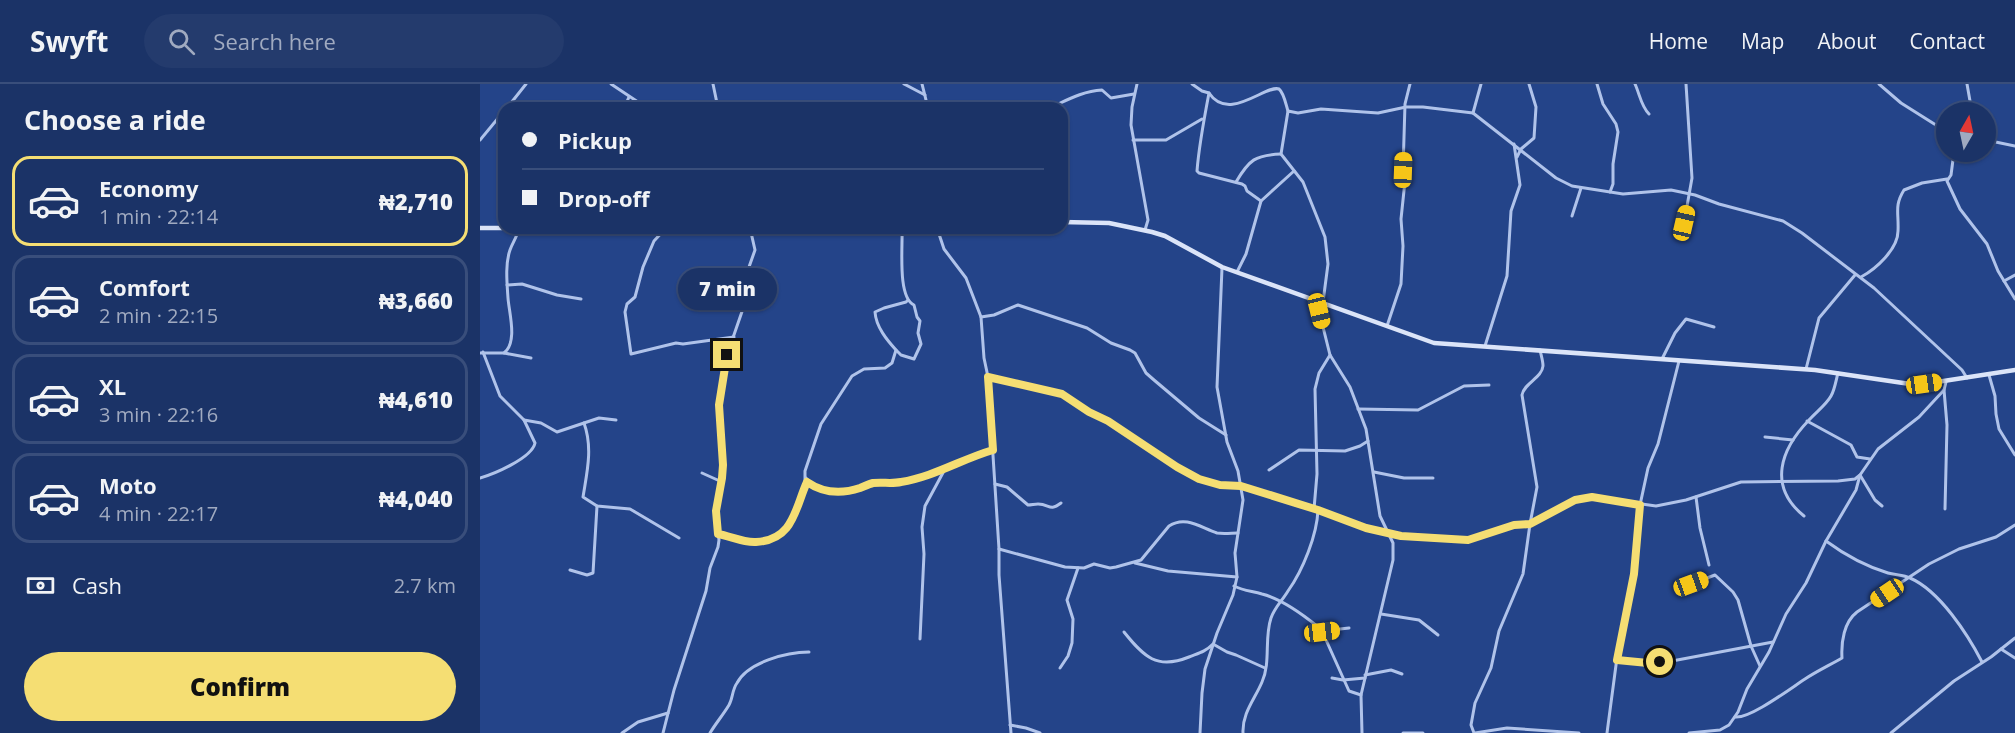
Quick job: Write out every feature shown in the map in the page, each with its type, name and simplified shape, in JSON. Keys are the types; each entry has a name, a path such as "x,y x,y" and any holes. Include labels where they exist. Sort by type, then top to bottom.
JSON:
{"street":[{"path":"511,102 526,84"},
{"path":"611,84 638,102"},
{"path":"713,84 717,102"},
{"path":"904,84 925,95"},
{"path":"922,84 927,102"},
{"path":"1137,84 1131,116 1133,140 1138,155 1139,175 1148,220 1145,230"},
{"path":"1192,84 1209,93 1212,98 1221,102 1234,103 1253,98 1272,86 1279,89 1288,111 1281,154 1303,182 1325,237 1328,264 1319,311 1330,356 1350,387 1366,429 1380,516 1393,543 1393,560 1361,695 1362,733"},
{"path":"1387,326 1401,284 1401,219 1405,181 1403,170 1406,107 1410,84"},
{"path":"1473,113 1481,84"},
{"path":"1517,157 1521,149 1534,138 1536,107 1529,84"},
{"path":"1597,84 1603,104 1612,116 1618,132 1613,164 1613,184 1610,192"},
{"path":"1635,84 1642,108 1649,114"},
{"path":"1684,223 1692,178 1686,84"},
{"path":"1879,84 1901,103 1936,125"},
{"path":"1967,84 1970,102"},
{"path":"1062,102 1095,90 1102,90 1111,98 1134,94"},
{"path":"1209,93 1202,119 1197,171 1245,186 1247,191 1261,201"},
{"path":"626,102 629,96"},
{"path":"1288,111 1321,109 1378,113 1406,107 1423,107 1473,113 1563,182 1581,188 1629,194 1671,190 1783,221 1861,277 1903,313 1968,378"},
{"path":"480,140 498,118"},
{"path":"1133,140 1166,140 1202,119"},
{"path":"1996,142 2015,146"},
{"path":"1485,346 1507,276 1511,211 1520,185 1514,143"},
{"path":"1236,182 1248,162 1263,155 1281,154"},
{"path":"1861,277 1883,259 1897,241 1899,232 1897,204 1904,190 1922,183 1947,179 1951,175 1953,162"},
{"path":"1237,272 1246,254 1261,201 1294,171"},
{"path":"1947,179 1960,208 1988,244 1995,265 2015,299"},
{"path":"1572,216 1581,188"},
{"path":"1068,222 1109,223 1165,236 1222,267 1434,343 1806,369 1910,384 2015,370"},
{"path":"480,228 498,228"},
{"path":"504,353 508,351 511,340 507,285 508,256 518,234"},
{"path":"660,234 654,241 643,267 635,297 627,304 625,312 631,354 676,343 734,337"},
{"path":"663,733 718,547 716,511 723,465 719,405 727,355 746,300 749,267 755,250 751,234"},
{"path":"902,234 903,282 908,302"},
{"path":"939,234 944,249 966,278 981,317 988,377 1011,733"},
{"path":"1200,733 1204,677 1214,644 1230,605 1237,577 1235,564 1243,500 1227,442 1217,387 1222,267"},
{"path":"1806,369 1820,318 1855,274"},
{"path":"2004,281 2015,275"},
{"path":"507,285 522,284 557,296 581,299"},
{"path":"908,302 914,305 916,317 920,321 918,333 921,344 914,359 901,355 896,350 884,335 875,315 878,310 908,302"},
{"path":"981,317 994,315 1013,306 1023,306 1087,328 1135,353 1146,373 1199,418 1227,435"},
{"path":"1662,359 1675,333 1686,319 1714,327"},
{"path":"805,487 805,471 821,424 848,382 864,369 888,367 896,350"},
{"path":"1540,350 1543,367 1523,390 1522,395 1537,487 1523,574 1499,631 1491,668 1475,703 1472,725 1474,733 1507,728 1579,733"},
{"path":"482,352 531,358"},
{"path":"480,478 496,474 532,451 535,443 524,420 500,396 482,352"},
{"path":"1243,733 1245,716 1262,683 1271,617 1288,592 1317,527 1316,381 1330,356"},
{"path":"1607,733 1617,660 1634,574 1640,505 1648,468 1658,444 1679,361"},
{"path":"1804,516 1793,507 1782,481 1782,463 1793,440 1831,396 1838,373"},
{"path":"1989,375 1995,396 1999,429 2015,455"},
{"path":"988,377 1062,394 1199,479 1220,485 1241,486 1316,509 1366,528 1401,536 1458,540 1480,537 1514,525 1530,524 1575,500 1592,497 1640,505 1662,506 1741,482 1855,479 1878,449 1919,417 1944,390"},
{"path":"1945,509 1947,426 1944,390 1946,381"},
{"path":"1358,409 1418,410 1464,386 1489,385"},
{"path":"524,420 541,423 557,432 599,418 616,420"},
{"path":"1808,421 1851,445 1857,457 1871,459"},
{"path":"584,423 587,431 589,461 583,497 597,506 630,509 679,538"},
{"path":"1765,437 1793,440"},
{"path":"1269,470 1299,450 1345,451 1368,441"},
{"path":"807,482 831,492 846,492 872,483 901,482 993,450"},
{"path":"920,639 924,554 922,527 925,506 945,468"},
{"path":"1374,472 1404,478 1433,478"},
{"path":"702,474 722,482"},
{"path":"1860,475 1875,500 1882,506"},
{"path":"1689,733 1720,730 1729,725 1735,717 1786,614 1806,583 1826,541 1856,490 1860,475"},
{"path":"718,534 754,542 774,537 787,529 801,503 807,482 805,477"},
{"path":"994,484 1007,487 1028,505 1038,504 1050,508 1061,503"},
{"path":"1696,497 1700,528 1709,566"},
{"path":"570,570 587,575 592,573 597,506"},
{"path":"999,549 1065,567 1078,568 1094,564 1110,568 1141,560 1169,526 1175,522 1185,521 1218,533 1238,533"},
{"path":"1735,717 1742,717 1772,701 1842,658 1844,632 1851,617 1909,577 1959,549 1996,537 2015,525"},
{"path":"1826,541 1845,555 1889,574 1909,577 1928,590 1947,609 1982,662"},
{"path":"1141,560 1141,565"},
{"path":"1133,562 1177,572 1237,577"},
{"path":"1060,668 1068,656 1072,643 1073,619 1067,600 1078,568"},
{"path":"1691,584 1715,575 1733,592 1738,600 1751,646 1760,666"},
{"path":"1234,586 1243,591 1262,594 1280,601 1309,619 1322,632 1348,691 1361,695"},
{"path":"1380,614 1419,620 1438,635"},
{"path":"1322,632 1349,628"},
{"path":"1124,632 1137,648 1150,658 1169,663 1204,653 1214,644"},
{"path":"1891,733 1924,703 2015,638"},
{"path":"1617,660 1648,663 1672,661 1773,642"},
{"path":"1214,644 1265,668"},
{"path":"2001,648 2015,658"},
{"path":"710,733 731,703 734,688 741,677 776,657 793,652 809,652"},
{"path":"1332,678 1344,680 1391,670 1402,674"},
{"path":"622,733 638,722 668,713"},
{"path":"1011,725 1040,733"},
{"path":"1403,733 1423,733"}],"route":[{"path":"727,355 719,405 723,465 716,511 718,534 754,542 783,532 792,522 807,482 831,492 846,492 872,483 885,484 912,480 993,450 988,377 1062,394 1199,479 1264,492 1366,528 1401,536 1468,540 1502,528 1530,524 1575,500 1592,497 1640,505 1634,574 1617,660 1660,662"}]}
